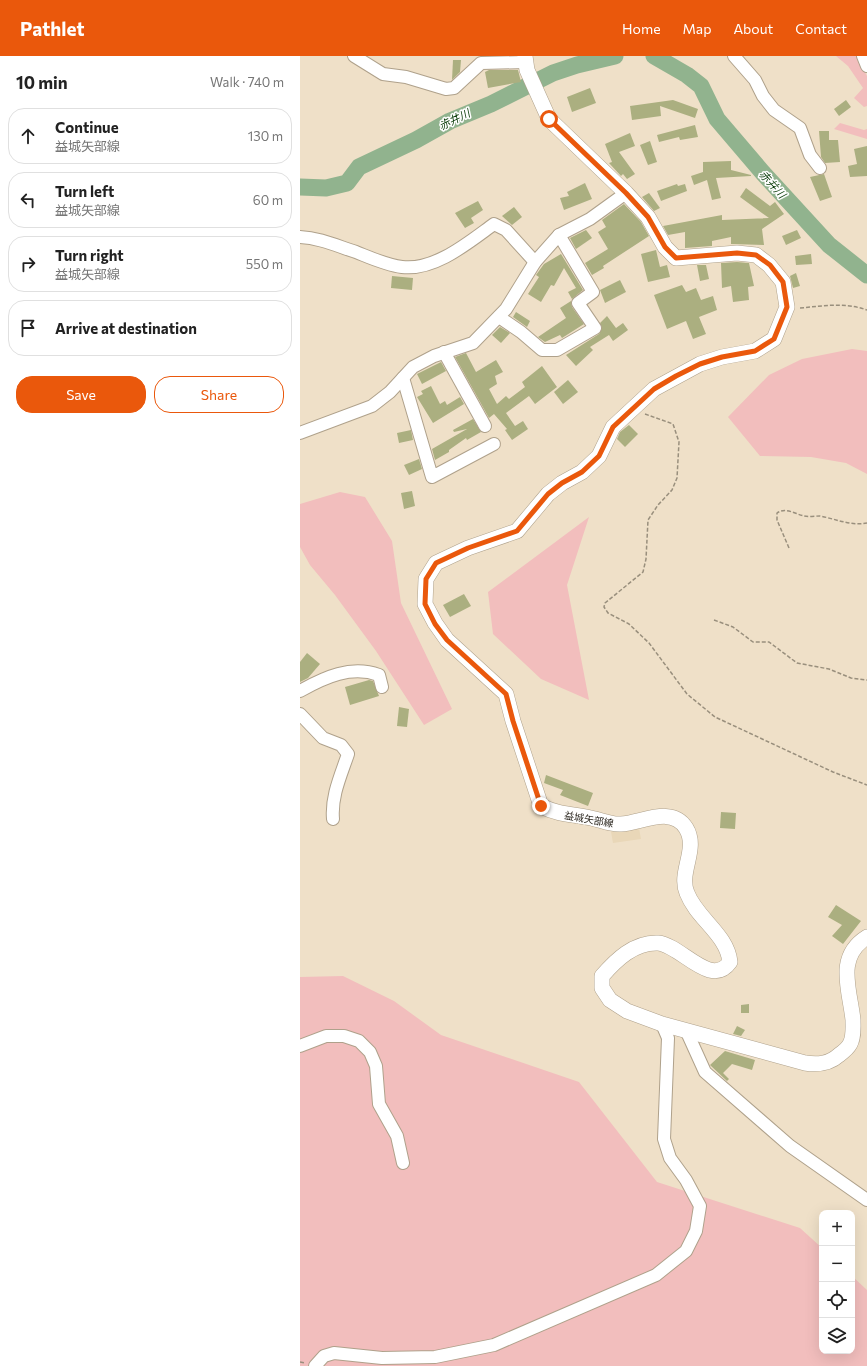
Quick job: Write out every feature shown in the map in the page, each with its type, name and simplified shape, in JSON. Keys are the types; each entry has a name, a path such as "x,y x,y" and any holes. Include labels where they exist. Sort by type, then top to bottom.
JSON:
{"main road":[{"name":"益城矢部線","path":"526,65 549,119 626,193 648,217 665,247 676,258 737,253 756,255 770,265 783,282 787,307 774,339 755,351 722,357 700,364 654,389 613,427 599,456 582,472 562,483 548,494 517,531 468,548 436,563 426,579 425,604 435,624 447,640 506,694 513,721 541,806 556,813 621,824 662,816 673,818 686,827 691,840 684,884 692,904 729,952 730,962 726,968 719,971 708,970 671,947 659,943 644,944 617,959 602,976 602,988 610,1000 627,1011 662,1024 805,1063 819,1065 834,1059 850,1045 854,1032 846,968 850,955 859,942 867,937"}],"street":[{"path":"354,56 383,74 406,77 446,89 454,88 481,63 526,65"},
{"path":"734,56 755,80 763,96 774,110 800,128 810,155 820,168"},
{"path":"862,56 867,66"},
{"path":"300,433 372,406 390,392 413,368 434,356 472,343 506,309 534,262 559,235 590,218 626,193"},
{"path":"300,237 316,238 382,262 403,267 416,266 448,256 494,224 506,230 534,262"},
{"path":"499,317 521,332 542,350 557,350 595,328 578,303 592,292 559,235"},
{"path":"444,352 485,426"},
{"path":"404,378 432,477 494,444"},
{"path":"300,691 319,680 346,671 368,671 380,675 382,688"},
{"path":"300,714 323,738 341,745 348,754 335,792 332,819"},
{"path":"315,1366 324,1356 334,1353 382,1358 435,1357 494,1345 656,1275 686,1251 696,1231 700,1206 686,1180 670,1158 664,1139 668,1038 662,1024"},
{"path":"686,1030 704,1072 790,1146 867,1200"},
{"path":"300,1046 326,1036 344,1036 359,1041 370,1052 376,1066 378,1104 397,1136 403,1163"}],"path":[{"path":"786,310 839,304 856,306 867,310"},
{"path":"631,410 673,424 679,442 677,478 672,490 658,505 648,520 646,559 643,572 605,603 604,607 608,613 628,624 649,643 687,694 714,716 833,772 867,785"},
{"path":"789,548 777,520 777,513 781,511 787,511 805,516 820,516 857,525 867,523"},
{"path":"714,620 734,627 753,642 769,642 797,663 823,667 851,678 867,680"}],"shaded area":[{"path":"836,56 856,56 867,76 867,106 864,107 854,98 863,88 848,66"},
{"path":"840,123 864,130 867,129 867,139 834,129"},
{"path":"852,349 867,351 867,474 846,463 811,457 760,456 728,417 769,375 802,359"},
{"path":"340,492 365,497 392,541 401,603 452,709 424,725 376,651 335,595 310,565 300,547 300,504"},
{"path":"589,517 567,585 589,700 541,679 493,634 488,592"},
{"path":"639,828 641,839 613,843 611,832"},
{"path":"343,976 394,1001 441,1035 579,1082 657,1182 800,1228 819,1245 819,1354 855,1354 855,1279 867,1290 867,1366 300,1366 300,977"}],"building":[{"path":"453,60 461,60 460,72 452,80"},
{"path":"489,70 518,70 521,82 488,88 485,72"},
{"path":"590,88 596,103 572,112 567,97"},
{"path":"673,100 698,109 695,118 660,106 661,116 632,120 630,106"},
{"path":"846,100 851,107 839,116 834,109"},
{"path":"695,125 698,137 680,140 679,137 659,142 657,135"},
{"path":"819,131 829,131 829,140 838,140 840,162 825,163 821,157"},
{"path":"630,133 635,146 619,152 635,174 627,179 623,174 621,176 609,163 612,162 605,144"},
{"path":"650,141 657,162 648,165 640,145"},
{"path":"867,146 867,176 850,177 848,166 857,164 854,149"},
{"path":"731,161 731,170 751,176 716,178 721,198 712,200 707,180 694,185 691,176 703,172 703,162"},
{"path":"824,174 832,197 820,201 810,177"},
{"path":"585,183 592,199 564,210 560,198 569,196 567,192"},
{"path":"677,184 678,186 685,184 687,191 661,201 657,191"},
{"path":"746,188 770,206 775,202 784,214 762,229 764,245 731,244 731,237 712,241 712,246 685,248 685,232 668,235 663,226 722,215 722,220 769,218 740,197"},
{"path":"649,193 660,208 654,211 642,197"},
{"path":"478,201 483,210 471,218 474,223 465,228 455,213"},
{"path":"624,204 641,222 649,236 603,266 604,268 592,275 585,263 608,249 598,232 606,227 602,220"},
{"path":"514,207 522,217 512,225 502,216"},
{"path":"586,230 592,238 576,249 570,238"},
{"path":"797,230 801,238 786,245 782,236"},
{"path":"656,250 660,267 667,265 670,277 648,282 641,254"},
{"path":"561,254 583,290 572,299 568,292 576,288 564,268 554,286 551,285 541,302 528,294 539,277 536,275 544,264"},
{"path":"811,254 812,264 796,265 795,256"},
{"path":"721,263 749,263 754,286 748,287 749,300 733,302 731,286 722,288"},
{"path":"697,265 706,265 709,279 700,281"},
{"path":"796,273 800,286 793,288 790,276"},
{"path":"392,276 413,278 412,290 391,288"},
{"path":"620,280 626,292 605,303 600,290"},
{"path":"682,285 686,292 696,288 701,300 713,296 717,310 699,317 706,334 693,339 686,321 667,329 654,295"},
{"path":"571,301 572,307 584,324 562,338 560,335 545,342 538,337 566,318 560,308"},
{"path":"516,312 530,321 527,327 513,317"},
{"path":"607,316 616,328 623,323 628,330 613,341 609,335 590,347 593,350 576,366 566,355 599,334 602,328 600,323"},
{"path":"500,327 510,333 501,343 492,335"},
{"path":"466,353 476,372 496,360 503,372 495,376 497,384 489,389 497,404 506,396 509,399 525,387 522,382 542,366 557,387 535,404 529,396 506,413 515,426 523,421 528,429 512,440 505,430 507,429 494,414 489,418 455,357"},
{"path":"441,362 446,371 422,384 417,374"},
{"path":"568,380 578,392 563,404 554,392"},
{"path":"431,386 440,404 445,401 447,405 460,397 464,404 433,423 417,397 423,394 421,391"},
{"path":"473,419 481,432 467,440 466,438 449,450 449,452 435,460 432,449 467,429 454,432 453,430"},
{"path":"629,425 638,434 625,447 617,439 620,432"},
{"path":"411,430 413,440 399,443 397,433"},
{"path":"419,459 422,469 409,475 404,465"},
{"path":"412,491 415,506 404,509 401,493"},
{"path":"464,594 471,606 450,617 443,605"},
{"path":"307,653 320,664 308,678 300,682 300,662"},
{"path":"369,680 373,681 379,696 350,705 345,687"},
{"path":"399,707 409,709 407,727 397,726"},
{"path":"546,775 593,793 588,806 560,795 563,790 544,783"},
{"path":"721,812 736,813 735,829 720,828"},
{"path":"836,905 861,921 843,944 832,936 842,925 828,917"},
{"path":"749,1004 749,1013 741,1013 741,1005"},
{"path":"737,1026 745,1030 741,1036 733,1034"},
{"path":"725,1051 755,1060 752,1070 732,1064 723,1073 729,1079 727,1081 710,1065"}],"waterway":[{"name":"赤井川","path":"300,187 326,188 347,183 359,167 416,140 450,121 491,104 553,73 577,65 615,56"},
{"name":"赤井川","path":"654,56 687,75 701,86 717,119 763,173 829,245 867,275"}],"route":[{"path":"541,806 513,721 506,694 447,640 435,624 425,604 426,579 436,563 468,548 517,531 530,513 548,494 562,483 582,472 599,456 613,427 654,389 700,364 722,357 755,351 774,339 787,307 783,282 770,265 756,255 737,253 676,258 665,247 648,217 626,193 549,119"}]}
